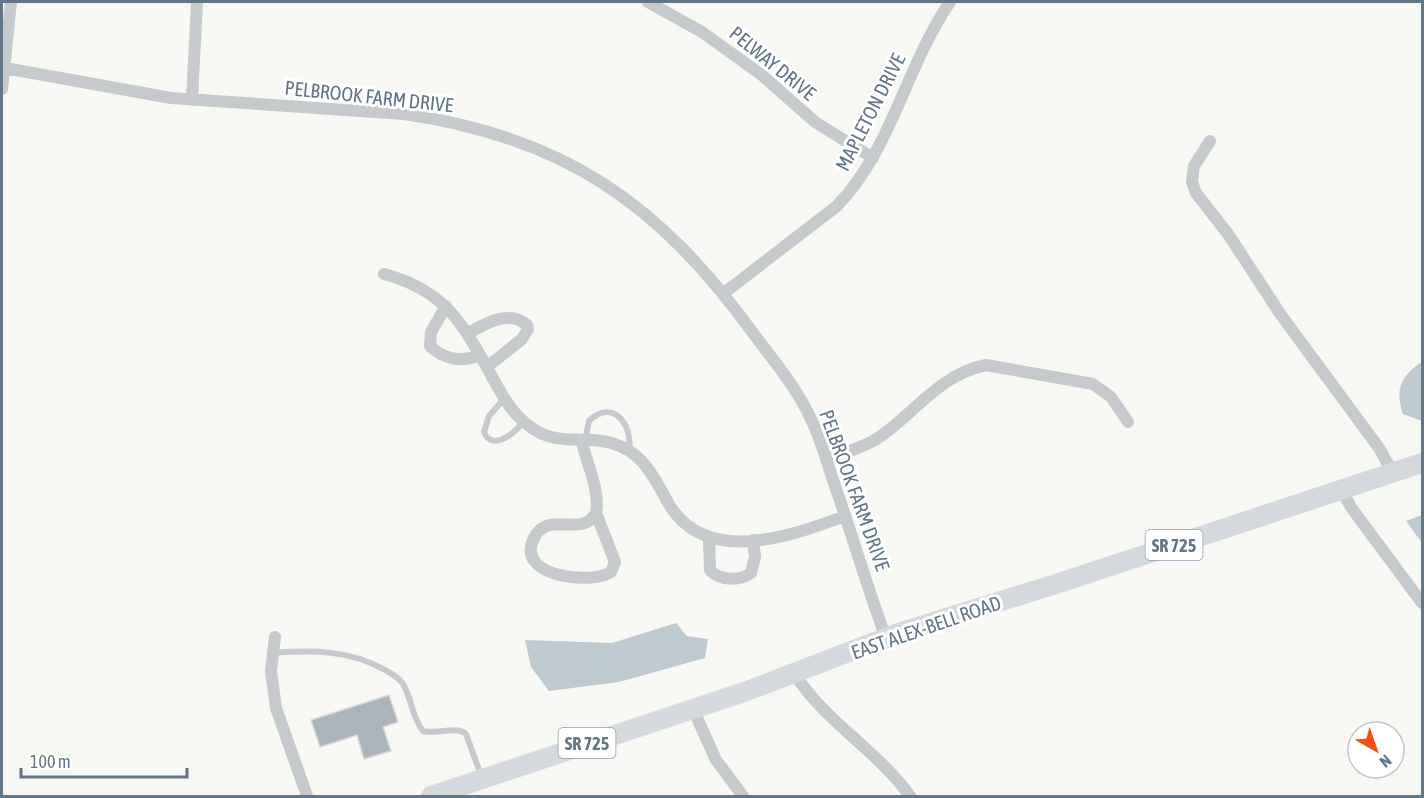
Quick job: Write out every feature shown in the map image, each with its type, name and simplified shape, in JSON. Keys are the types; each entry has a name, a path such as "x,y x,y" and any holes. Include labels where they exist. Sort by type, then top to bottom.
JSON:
{"main road":[{"name":"EAST ALEX-BELL ROAD","path":"431,796 693,709 886,638 1422,463"}],"street":[{"path":"2,90 11,2"},
{"path":"192,100 197,2"},
{"name":"PELWAY DRIVE","path":"648,2 702,32 763,76 815,122 873,158"},
{"name":"MAPLETON DRIVE","path":"724,293 837,206 853,189 873,158 925,44 950,2"},
{"name":"PELBROOK FARM DRIVE","path":"5,68 192,100 404,114 474,127 549,153 615,191 672,235 724,293 799,396 812,420 886,638"},
{"path":"1210,141 1194,166 1192,182 1196,193 1228,234 1281,315 1379,448 1393,473"},
{"path":"384,274 422,287 446,306 467,334 504,398 523,422 549,437 583,442 607,442 628,450 650,472 679,518 701,535 709,539 753,540 797,532 845,516"},
{"path":"446,306 431,332 430,346 435,351 457,360 479,355"},
{"path":"467,334 504,318 514,318 527,325 528,329 522,339 487,367"},
{"path":"826,459 868,443 889,429 948,379 986,365 1093,384 1112,397 1128,422"},
{"path":"583,442 598,503 596,513 593,519 581,526 555,523 546,524 539,529 531,547 535,562 539,567 551,573 598,578 611,572 615,562 596,513"},
{"path":"1341,490 1353,510 1422,603"},
{"path":"709,539 710,570 721,578 747,576 753,568 753,540"},
{"path":"275,637 271,671 276,708 307,796"},
{"path":"794,673 829,717 877,758 910,796"},
{"path":"693,709 717,760 743,796"}],"lane":[{"path":"504,398 489,416 485,435 492,441 511,436 523,422"},
{"path":"583,442 589,421 604,412 611,412 625,423 630,432 628,450"},
{"path":"273,653 303,650 352,655 397,677 406,689 417,722 423,731 433,733 458,729 466,734 482,778"}],"shaded area":[{"path":"1420,363 1422,364 1422,421 1403,414 1399,398 1404,379"},
{"path":"1422,515 1422,543 1406,521"},
{"path":"676,623 687,636 708,639 705,658 619,682 549,691 531,667 525,640 612,643"}],"building":[{"path":"389,695 398,722 383,727 391,751 364,759 357,735 320,747 311,720"}]}
